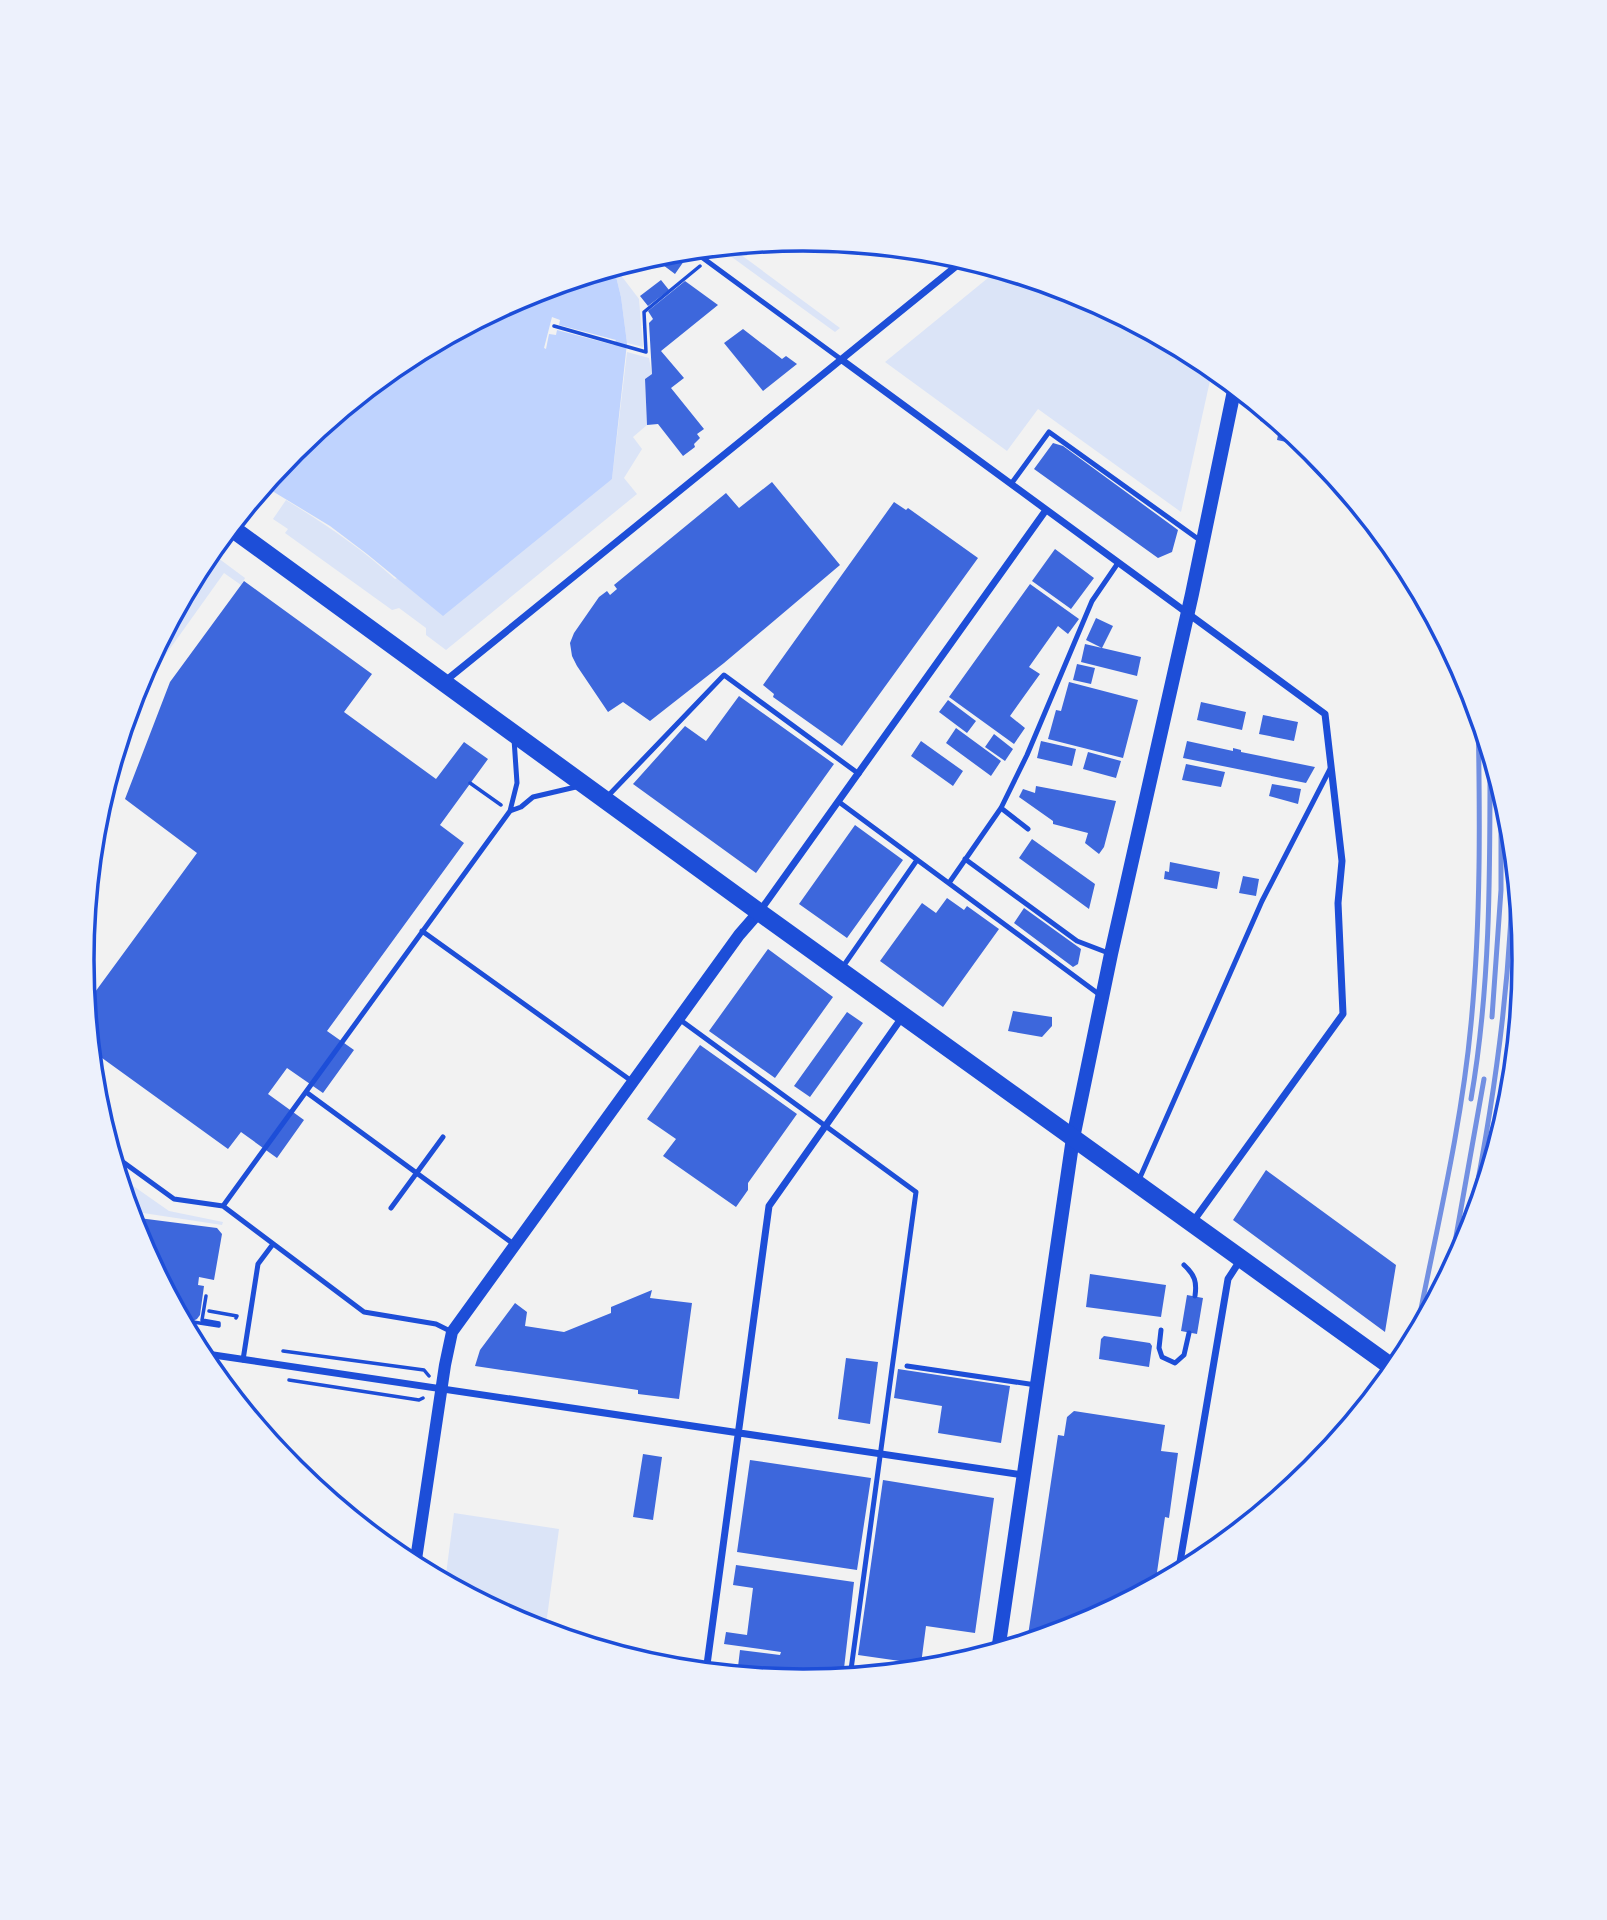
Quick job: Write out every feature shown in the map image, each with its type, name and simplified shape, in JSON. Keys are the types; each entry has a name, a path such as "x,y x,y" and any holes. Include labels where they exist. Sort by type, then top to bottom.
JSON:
{"main road":[{"path":"999,1641 1073,1138 1233,396"},
{"path":"238,533 840,971 1386,1363"}],"street":[{"path":"443,682 954,268"},
{"path":"842,359 1325,714 1342,861 1338,903 1343,1014 1192,1223"},
{"path":"417,1554 452,1332 739,935 759,912 839,802 1046,510"},
{"path":"707,1662 769,1206 903,1016"},
{"path":"1180,1560 1228,1279 1242,1259"},
{"path":"215,1355 1024,1475"}],"lane":[{"path":"704,258 842,359"},
{"path":"1011,484 1049,432 1202,542"},
{"path":"949,883 1001,808 1027,755 1093,601 1118,563"},
{"path":"604,800 724,676 859,774"},
{"path":"223,1206 510,811 517,783 514,735"},
{"path":"1137,1184 1262,901 1332,766"},
{"path":"510,811 521,807 533,797 583,785"},
{"path":"839,802 1103,996"},
{"path":"1001,808 1028,829"},
{"path":"965,859 1077,941 1111,954"},
{"path":"840,971 918,860"},
{"path":"422,931 633,1082"},
{"path":"679,1018 916,1192 851,1667"},
{"path":"306,1092 516,1245"},
{"path":"391,1208 443,1137"},
{"path":"125,1163 174,1199 223,1206 364,1312 436,1324 452,1332"},
{"path":"243,1360 258,1264 273,1244"},
{"path":"1184,1265 1194,1275 1197,1286 1195,1296"},
{"path":"1161,1330 1159,1348 1163,1357 1175,1363 1184,1355 1189,1333"},
{"path":"907,1366 1036,1385"}],"path":[{"path":"554,326 646,352 644,312 707,260"},
{"path":"470,783 503,806"},
{"path":"194,1322 219,1326 219,1323 202,1320 206,1296"},
{"path":"209,1311 237,1316 235,1325"}],"shaded area":[{"path":"740,254 840,328 835,332 730,255"},
{"path":"621,275 639,299 643,347 627,343 616,276"},
{"path":"990,276 1075,305 1117,324 1158,346 1210,380 1181,512 1038,409 1007,451 885,362"},
{"path":"627,352 649,358 652,374 645,379 647,425 633,437 642,449 624,478 637,494 446,650 426,635 426,628 399,608 392,610 285,533 288,529 273,519 286,500 342,537 395,579 612,479"},
{"path":"219,559 245,578 241,585 224,573 161,661 189,605"},
{"path":"131,1184 169,1211 223,1222 222,1225 141,1213"},
{"path":"454,1513 559,1529 547,1620 490,1596 446,1572"}],"water":[{"path":"616,276 627,343 612,479 443,616 330,526 272,491 336,427 410,370 449,346 532,305"}],"pier":[{"path":"552,317 560,320 559,325 616,340 614,345 557,330 556,335 549,334 546,349 544,348"}],"building":[{"path":"683,262 675,274 663,265"},
{"path":"661,280 669,290 648,306 640,296"},
{"path":"685,281 718,305 661,351 684,378 671,388 704,429 697,434 700,438 694,444 695,447 683,456 658,424 647,425 645,379 652,374 649,323 653,319 648,311"},
{"path":"743,329 782,359 786,356 797,364 763,391 724,343"},
{"path":"1278,434 1287,442 1277,440"},
{"path":"1053,443 1063,446 1178,530 1172,552 1158,558 1034,469"},
{"path":"772,482 840,565 724,663 650,721 623,702 608,712 577,666 570,643 599,597 607,591 610,595 617,589 614,585 726,493 739,508"},
{"path":"894,502 906,510 908,508 978,558 842,746 773,697 774,694 763,685"},
{"path":"1055,549 1094,578 1071,609 1032,581"},
{"path":"244,581 372,674 344,712 436,779 464,742 488,759 440,825 464,843 327,1031 354,1050 323,1093 287,1068 268,1094 304,1120 277,1158 241,1132 228,1149 102,1058 95,992 197,853 125,799 170,682"},
{"path":"1030,584 1079,619 1068,634 1058,626 1029,667 1040,674 1010,716 1025,728 1014,744 949,697"},
{"path":"1096,618 1113,626 1102,648 1086,640"},
{"path":"1085,644 1141,657 1137,676 1081,662"},
{"path":"1077,664 1095,668 1091,684 1073,680"},
{"path":"1069,682 1138,700 1123,758 1048,739 1056,710 1061,711"},
{"path":"739,696 834,764 756,873 633,784 685,726 706,741"},
{"path":"948,700 976,721 967,733 939,712"},
{"path":"1201,702 1246,712 1242,730 1197,720"},
{"path":"1263,715 1298,722 1294,741 1259,734"},
{"path":"956,728 1001,761 991,776 946,743"},
{"path":"994,734 1013,749 1005,761 985,747"},
{"path":"921,741 963,771 953,786 911,756"},
{"path":"1041,741 1076,749 1072,766 1037,758"},
{"path":"1187,741 1233,751 1233,748 1315,767 1306,783 1183,758"},
{"path":"1088,752 1121,761 1116,778 1083,769"},
{"path":"1186,764 1225,772 1221,787 1182,780"},
{"path":"1272,784 1301,789 1298,804 1269,796"},
{"path":"1036,786 1116,801 1104,847 1099,854 1085,843 1088,833 1053,824 1053,821 1019,797 1023,789 1035,793"},
{"path":"855,825 903,860 847,938 799,904"},
{"path":"1032,839 1095,884 1089,909 1019,858"},
{"path":"1170,862 1220,872 1217,889 1164,879 1165,871 1169,872"},
{"path":"1243,876 1259,879 1256,896 1239,893"},
{"path":"947,898 964,910 967,906 999,929 943,1007 880,961 922,903 936,913"},
{"path":"1024,908 1081,949 1078,964 1073,967 1014,923"},
{"path":"768,949 833,997 775,1078 709,1031"},
{"path":"1013,1011 1052,1017 1052,1026 1042,1037 1008,1031"},
{"path":"847,1012 863,1023 810,1097 794,1086"},
{"path":"700,1045 797,1114 748,1183 748,1190 736,1207 663,1156 676,1139 647,1119"},
{"path":"1266,1170 1396,1265 1385,1332 1233,1220"},
{"path":"143,1219 217,1228 222,1234 214,1280 199,1277 198,1285 204,1286 200,1315 193,1321"},
{"path":"1090,1274 1166,1285 1161,1317 1086,1307"},
{"path":"652,1290 650,1298 692,1303 679,1399 638,1394 638,1390 475,1366 480,1350 515,1303 527,1312 525,1326 564,1332 611,1313 611,1307"},
{"path":"1187,1295 1203,1298 1197,1334 1181,1331"},
{"path":"1104,1336 1150,1343 1152,1346 1149,1367 1099,1359 1101,1339"},
{"path":"846,1358 878,1362 870,1424 838,1419"},
{"path":"898,1369 1010,1386 1001,1443 938,1433 942,1406 894,1398"},
{"path":"1074,1411 1165,1425 1161,1451 1178,1453 1169,1518 1165,1517 1157,1575 1075,1615 1029,1632 1058,1435 1064,1436 1067,1417"},
{"path":"643,1454 662,1457 653,1520 633,1517"},
{"path":"750,1460 871,1478 857,1570 737,1552"},
{"path":"883,1480 994,1498 975,1633 926,1626 922,1659 904,1662 858,1655"},
{"path":"736,1565 854,1582 844,1667 804,1669 738,1665 740,1650 780,1655 781,1652 724,1644 726,1632 747,1635 753,1588 733,1585"}],"railway":[{"path":"1421,1309 1467,1064 1478,907 1478,743"},
{"path":"1471,1099 1486,969 1490,783"},
{"path":"1492,1017 1501,890 1501,835"},
{"path":"1479,1175 1500,1043 1511,912"},
{"path":"1456,1238 1484,1079"}]}
